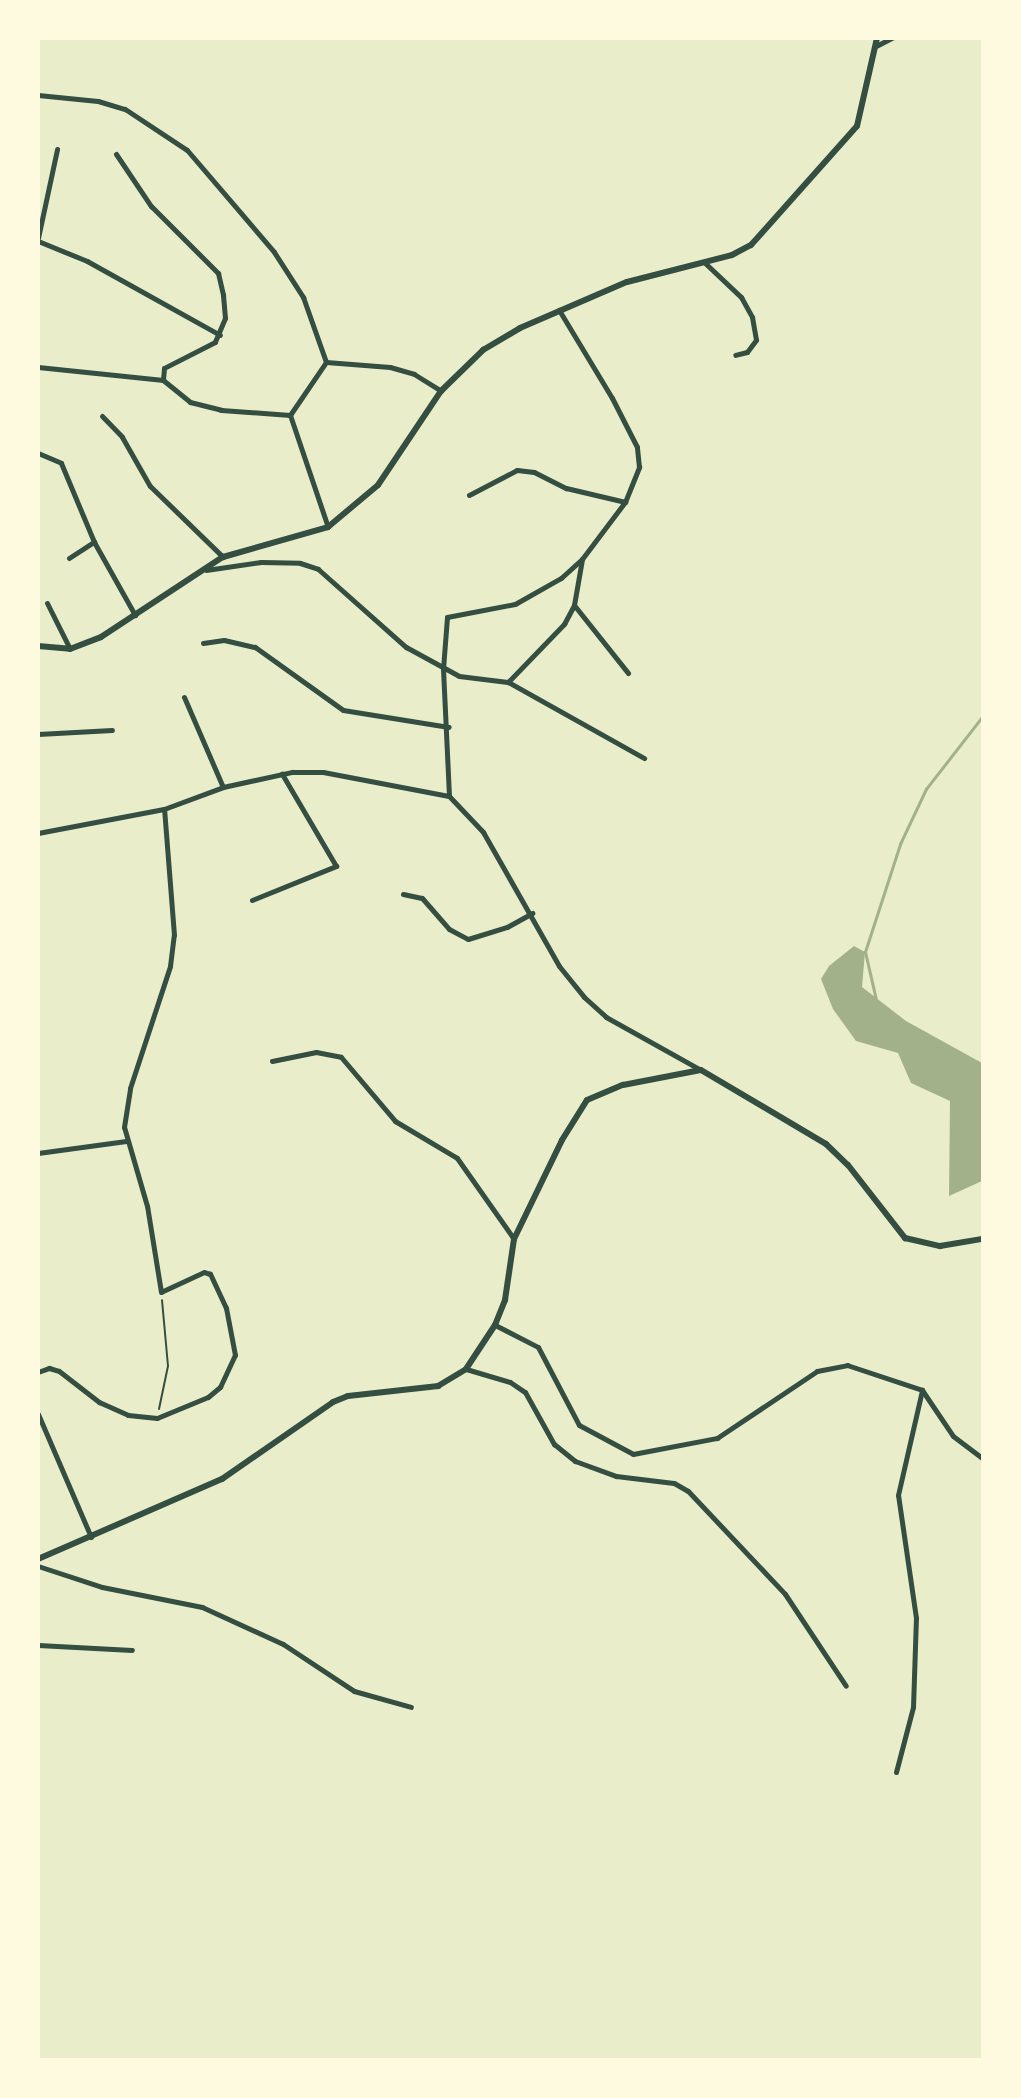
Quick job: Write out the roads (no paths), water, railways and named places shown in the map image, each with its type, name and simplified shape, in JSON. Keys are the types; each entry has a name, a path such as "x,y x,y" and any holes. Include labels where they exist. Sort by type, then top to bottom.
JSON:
{"street":[{"path":"38,646 70,649 101,637 223,557 328,527 378,485 441,391 483,350 559,310 627,282 705,263 751,245 841,148 857,126 877,42 892,38"},
{"path":"38,95 98,101 125,109 187,150 274,251 303,297 327,362"},
{"path":"57,149 38,239 87,261 220,335"},
{"path":"116,154 151,206 218,273 225,318 220,335 208,349 164,368 163,380"},
{"path":"705,263 741,297 752,317 756,340 747,352 735,355"},
{"path":"449,796 449,727 443,669 444,628 449,615 515,604 552,584 582,559 625,502 639,467 637,447 559,310"},
{"path":"327,362 390,367 414,374 441,391"},
{"path":"290,415 327,362"},
{"path":"38,367 163,380 190,402 221,410 290,415"},
{"path":"290,415 328,527"},
{"path":"102,416 122,437 150,486 223,557"},
{"path":"38,453 61,463 94,542 135,615"},
{"path":"469,495 517,470 534,472 566,488 625,502"},
{"path":"69,558 94,542"},
{"path":"508,682 551,640 575,605 582,559"},
{"path":"206,570 261,562 300,563 318,569 406,647 443,669 459,676 508,682 644,758"},
{"path":"47,603 70,649"},
{"path":"575,605 628,673"},
{"path":"203,643 231,640 255,647 343,710 449,727"},
{"path":"184,697 223,787"},
{"path":"38,734 112,730"},
{"path":"38,823 40,832 164,809 223,787 282,774 323,772 449,796 483,832 532,913 559,966 584,997 606,1017 826,1144 848,1165 905,1238 940,1246 982,1239"},
{"path":"251,900 336,866 282,774"},
{"path":"39,1372 59,1371 99,1402 128,1416 157,1418 208,1396 220,1387 235,1355 226,1308 210,1274 204,1272 161,1292 139,1170 126,1141 130,1088 170,966 174,935 164,809"},
{"path":"403,894 422,898 449,929 468,939 507,927 532,913"},
{"path":"272,1061 316,1052 341,1057 395,1121 457,1158 514,1239"},
{"path":"38,1559 235,1472 332,1402 348,1396 438,1386 466,1369 495,1325 505,1300 514,1239 562,1140 587,1100 623,1085 701,1070"},
{"path":"38,1153 126,1141"},
{"path":"495,1325 538,1347 579,1425 633,1454 717,1438 831,1366 847,1365 898,1378 922,1390 953,1436 982,1458"},
{"path":"466,1369 510,1382 525,1392 554,1444 575,1461 616,1476 674,1483 688,1492 785,1594 846,1686"},
{"path":"896,1772 913,1707 916,1618 898,1495 922,1390"},
{"path":"38,1414 91,1537"},
{"path":"38,1566 102,1587 202,1607 282,1644 354,1691 411,1707"},
{"path":"38,1645 132,1650"}],"waterway":[{"path":"876,1000 865,952 900,844 926,789 982,717"}]}
